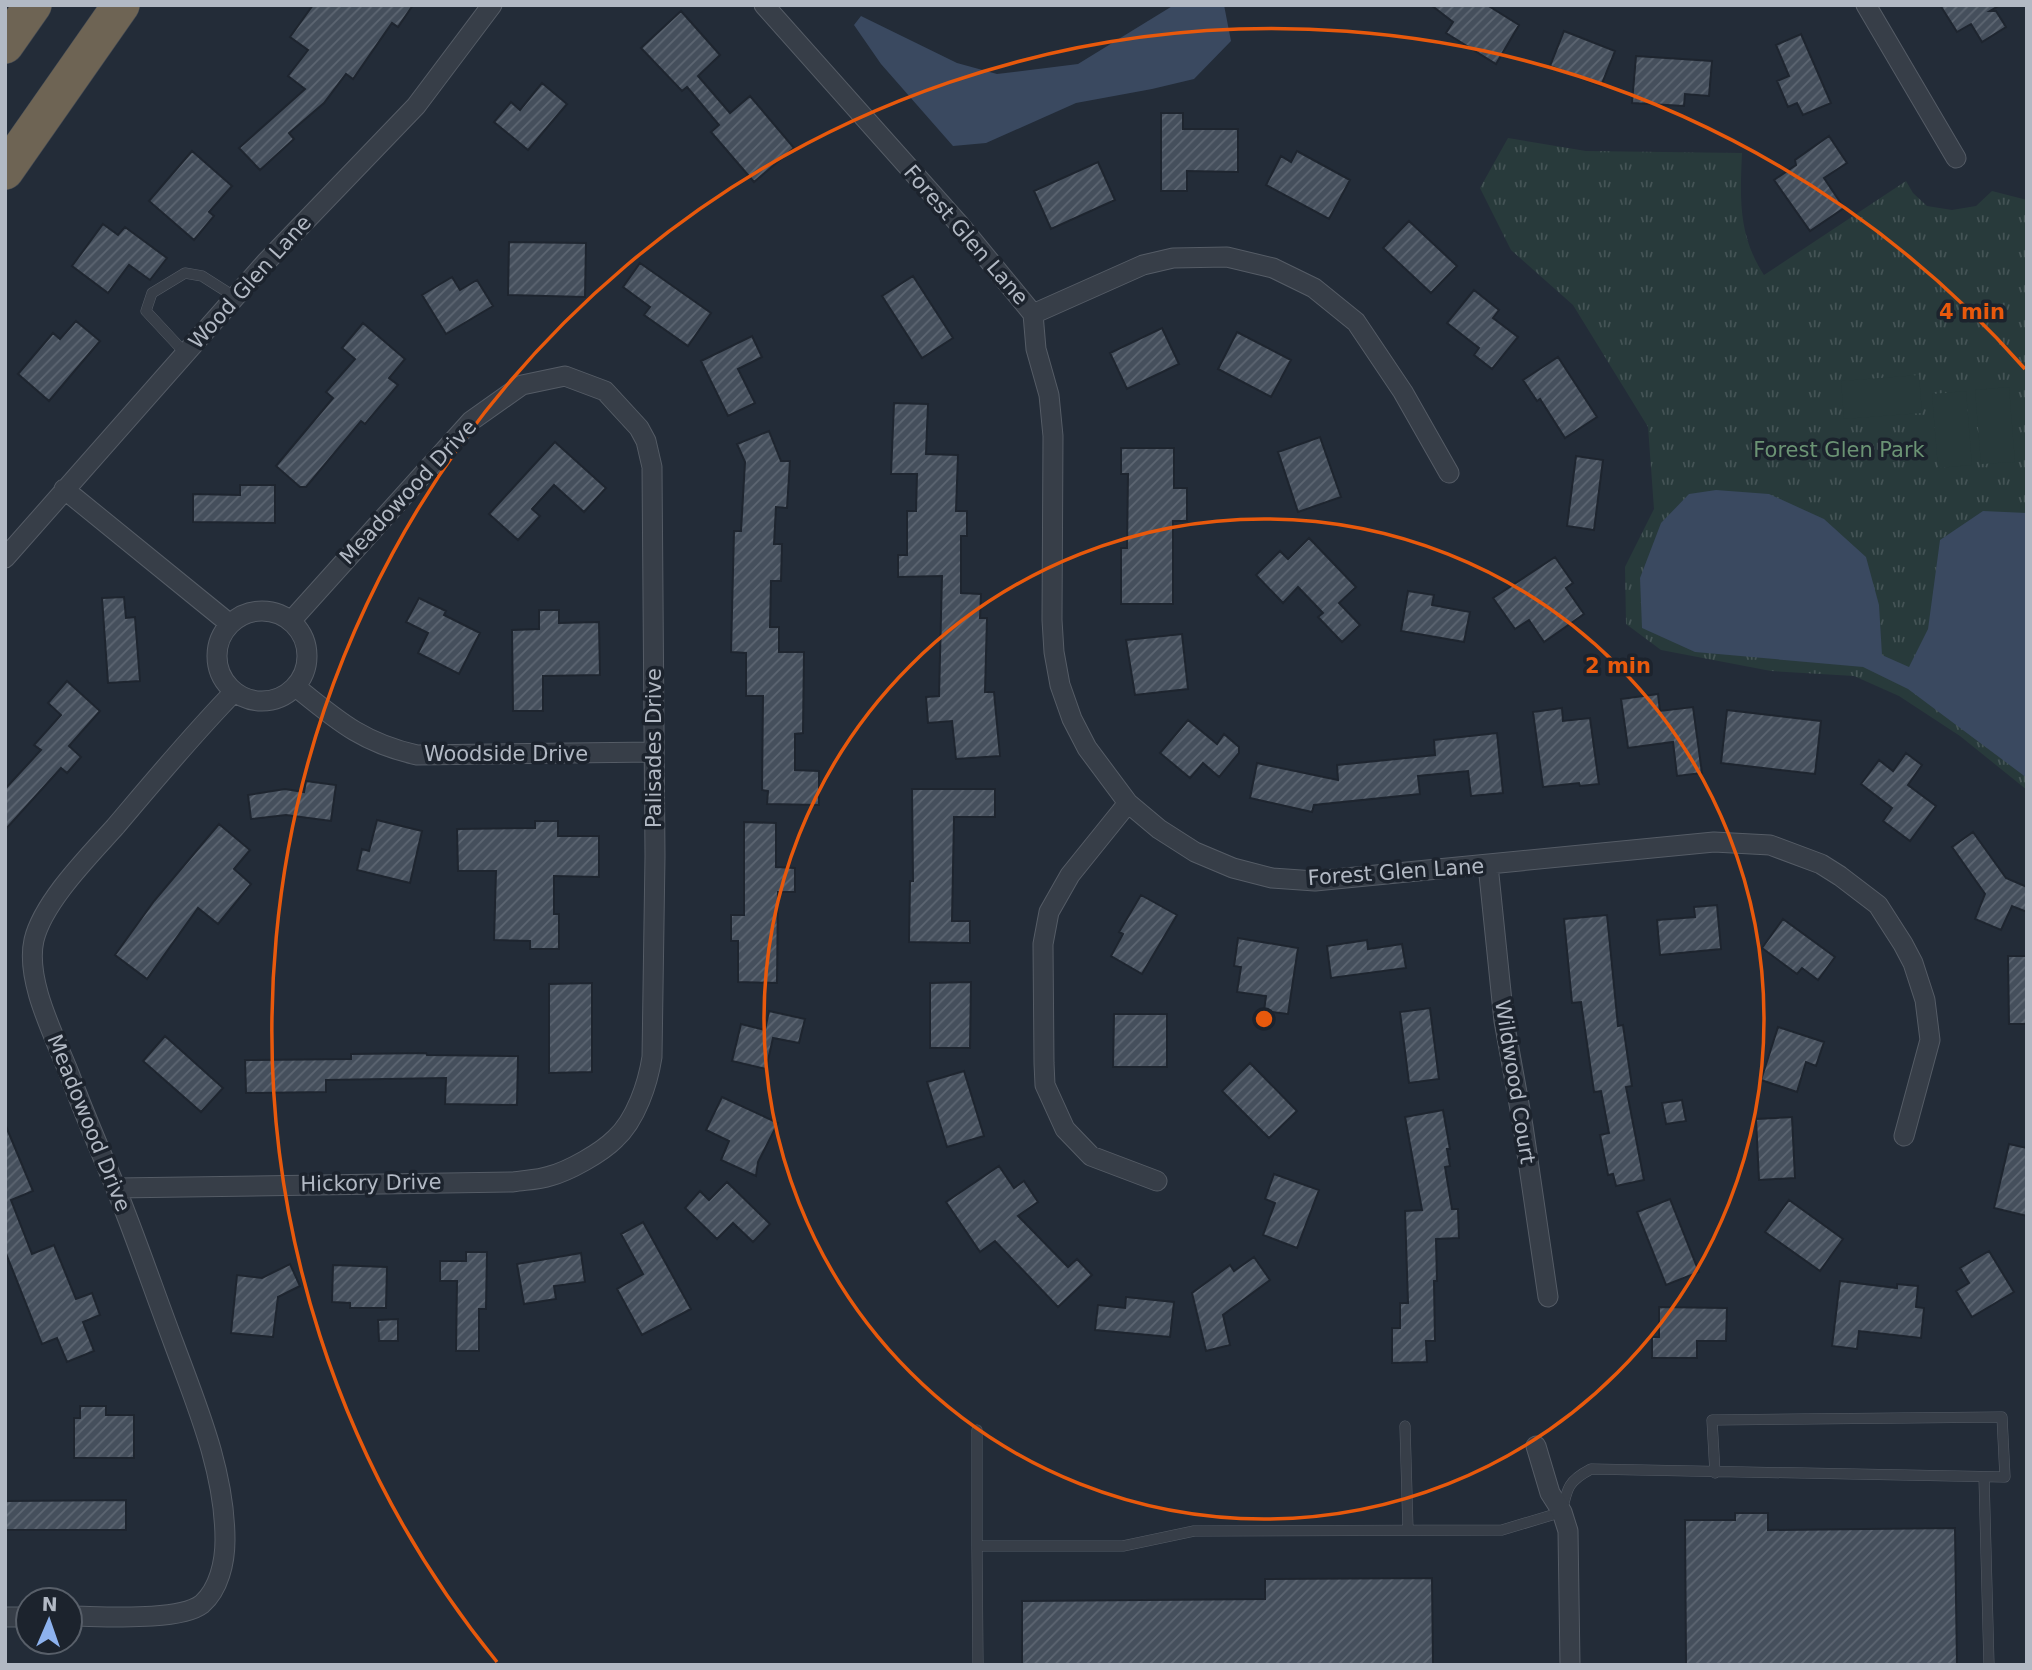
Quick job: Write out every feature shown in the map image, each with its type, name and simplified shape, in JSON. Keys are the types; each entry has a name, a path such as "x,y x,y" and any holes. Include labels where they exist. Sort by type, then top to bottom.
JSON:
{"highway":[{"path":"5,45 33,5"},
{"path":"5,171 121,5"}],"street":[{"name":"Wood Glen Lane","path":"5,558 235,297 416,106 492,5"},
{"name":"Forest Glen Lane","path":"764,5 959,224 1033,314 1036,349 1049,395 1053,436 1052,620 1060,685 1072,719 1091,755 1128,803 1159,829 1195,852 1233,868 1272,878 1326,880 1732,841 1770,845 1792,851 1821,864 1878,905 1913,963 1925,1000 1930,1040 1904,1136"},
{"path":"1866,5 1956,158"},
{"path":"1033,314 1133,269 1172,258 1227,257 1273,268 1314,288 1356,322 1403,392 1449,473"},
{"name":"Meadowood Drive","path":"291,621 471,421 522,385 565,376 580,381"},
{"name":"Palisades Drive","path":"580,381 606,391 639,428 646,441 652,467 655,856 652,1057 645,1088 636,1109 616,1139"},
{"path":"64,489 230,624"},
{"path":"253,611 280,614 291,621 305,641 308,653 307,665 296,687 273,700 246,699 234,692 224,681 218,667 216,651 221,636 230,624 253,611"},
{"name":"Woodside Drive","path":"296,687 364,738 382,746 417,755 653,752"},
{"name":"Meadowood Drive","path":"84,1616 149,1616 186,1611 199,1606 215,1586 224,1558 223,1511 198,1409 116,1188 43,1007 33,974 34,940 40,922 65,884 234,692"},
{"path":"1128,803 1070,875 1049,912 1043,944 1045,1085 1065,1129 1091,1156 1157,1181"},
{"name":"Wildwood Court","path":"1488,866 1502,1009 1523,1126 1548,1297"},
{"name":"Hickory Drive","path":"116,1188 513,1182 547,1177 569,1170 616,1139"},
{"path":"1536,1446 1550,1493 1562,1512 1568,1531 1570,1665"}],"lane":[{"path":"185,353 146,311 152,293 185,273 202,276 235,297"},
{"path":"977,1546 1124,1546 1194,1531 1502,1530 1562,1512 1567,1488 1577,1476 1591,1469 1716,1472 2005,1477 2002,1417 1712,1420 1716,1472"},
{"path":"1405,1426 1408,1530"},
{"path":"977,1430 978,1665"},
{"path":"1984,1477 1989,1665"}],"green space":[{"name":"Forest Glen Park","path":"1508,138 1586,151 1742,153 1742,216 1749,246 1764,275 1906,181 1913,193 1927,206 1952,210 1976,206 1992,191 2027,200 2027,790 1960,736 1899,696 1854,676 1771,671 1661,650 1626,624 1625,567 1654,509 1648,427 1573,305 1511,250 1480,188"},
{"path":"1919,375 1922,413 1844,419 1841,381"},
{"path":"2009,387 2015,462 1981,464 1975,390"},
{"path":"1966,391 1972,465 1938,468 1932,394"}],"water":[{"path":"1174,5 1224,5 1231,41 1194,79 1076,103 986,143 953,146 881,64 854,25 861,16 957,63 997,74 1078,64"},
{"path":"1716,490 1769,494 1824,519 1866,557 1879,605 1882,655 1909,667 1928,629 1940,540 1983,511 2027,513 2027,778 1908,689 1863,667 1695,652 1642,628 1640,578 1661,523 1689,494"}],"building":[{"path":"313,5 413,5 398,27 392,23 353,79 346,74 324,103 289,133 294,139 260,170 239,148 305,89 288,76 308,50 290,37"},
{"path":"1431,5 1487,5 1519,25 1496,64 1446,33 1453,22"},
{"path":"1940,5 2000,5 1990,11 1996,11 2006,27 1982,42 1971,24 1957,32"},
{"path":"681,11 720,55 698,76 730,113 750,96 794,148 754,182 711,132 719,125 687,87 682,91 641,48"},
{"path":"1564,31 1615,51 1601,86 1550,66"},
{"path":"1801,34 1831,103 1803,115 1797,103 1788,107 1777,81 1789,76 1776,45"},
{"path":"1636,56 1712,61 1709,96 1685,94 1684,106 1632,103"},
{"path":"542,83 567,104 528,150 494,122 511,102 520,110"},
{"path":"1161,113 1183,113 1183,129 1238,129 1238,172 1187,171 1187,191 1161,191"},
{"path":"1829,136 1847,163 1824,178 1844,208 1810,231 1774,180 1796,165 1795,160"},
{"path":"192,151 232,186 209,212 214,216 194,240 149,201"},
{"path":"1297,151 1350,180 1329,219 1266,185 1281,156 1291,162"},
{"path":"1098,162 1115,200 1051,229 1034,191"},
{"path":"1409,221 1457,266 1431,293 1383,248"},
{"path":"103,224 118,235 125,227 167,258 150,280 129,265 108,293 72,266"},
{"path":"509,242 586,243 585,297 508,295"},
{"path":"640,263 711,313 688,346 644,315 650,307 623,287"},
{"path":"913,276 953,338 922,358 882,296"},
{"path":"452,277 460,290 477,280 493,306 446,334 422,295"},
{"path":"1474,290 1499,310 1493,318 1518,337 1492,369 1474,355 1479,348 1447,323"},
{"path":"76,321 100,341 49,401 18,374 53,333 60,339"},
{"path":"363,323 405,359 389,378 398,385 365,424 361,421 306,487 300,487 276,466 333,398 326,392 355,359 342,348"},
{"path":"1162,328 1179,364 1127,389 1110,353"},
{"path":"1237,332 1291,360 1271,397 1218,369"},
{"path":"752,336 762,357 738,369 755,403 728,416 701,361"},
{"path":"1558,357 1597,417 1565,438 1540,399 1537,401 1523,380"},
{"path":"894,403 928,404 926,454 958,455 956,511 967,511 967,536 961,536 961,593 981,594 980,618 987,618 985,692 994,692 1000,756 956,759 952,721 928,723 926,697 939,696 942,576 898,577 898,555 907,555 907,511 916,511 917,474 891,474"},
{"path":"769,431 781,461 790,461 787,508 776,507 774,544 782,544 781,581 771,581 770,627 779,627 779,652 804,652 803,733 795,734 795,770 819,771 819,805 767,804 768,791 762,790 763,696 746,696 746,653 731,652 734,531 741,531 745,462 737,444"},
{"path":"1320,437 1341,497 1298,512 1278,452"},
{"path":"555,442 606,488 584,512 554,485 532,509 540,516 518,540 489,514"},
{"path":"1121,448 1174,448 1174,488 1187,488 1187,521 1173,521 1173,604 1121,604 1121,548 1127,548 1128,474 1121,474"},
{"path":"1576,456 1603,460 1594,530 1567,526"},
{"path":"240,485 275,485 275,523 193,522 193,494 240,495"},
{"path":"1309,538 1356,587 1339,603 1360,625 1342,642 1318,617 1323,613 1298,587 1283,603 1256,575 1280,551 1288,559"},
{"path":"1555,557 1573,583 1566,588 1584,614 1544,642 1529,620 1515,629 1493,598"},
{"path":"1408,591 1434,595 1432,605 1470,612 1464,642 1401,631"},
{"path":"124,597 126,618 135,617 140,681 108,683 102,598"},
{"path":"419,598 446,611 444,615 480,633 459,674 418,653 428,633 406,622"},
{"path":"539,610 559,610 559,623 599,622 600,675 543,676 543,711 513,711 512,630 539,629"},
{"path":"1182,634 1188,689 1135,695 1126,640"},
{"path":"67,681 100,711 69,746 81,757 67,773 61,768 5,830 5,789 41,750 34,745 61,715 48,703"},
{"path":"1658,694 1660,711 1693,707 1702,773 1677,776 1673,742 1628,748 1621,699"},
{"path":"1562,708 1563,721 1590,718 1599,784 1543,787 1533,712"},
{"path":"1727,710 1821,721 1815,774 1721,763"},
{"path":"1188,720 1217,744 1224,734 1239,747 1239,753 1219,777 1203,763 1190,778 1160,753"},
{"path":"1497,733 1503,793 1471,796 1468,771 1418,776 1420,794 1314,805 1312,812 1250,798 1257,763 1338,780 1337,765 1435,755 1434,740"},
{"path":"1906,753 1922,765 1908,785 1936,806 1910,841 1883,821 1892,808 1861,784 1879,760 1893,771"},
{"path":"306,781 336,785 331,821 286,815 251,819 248,795 285,789 304,792"},
{"path":"912,789 995,789 995,817 954,817 952,921 970,921 970,943 909,942 910,881 913,881"},
{"path":"377,820 422,831 410,883 357,870 362,849 369,851"},
{"path":"535,821 558,821 558,836 599,836 599,877 554,876 554,914 559,914 559,949 530,949 530,941 494,940 496,871 458,871 457,829 535,828"},
{"path":"744,822 776,823 776,867 795,868 795,892 778,892 777,983 738,982 738,941 731,941 731,915 744,915"},
{"path":"219,824 250,850 234,869 251,884 218,924 198,908 147,979 115,955 154,901"},
{"path":"1973,832 2006,878 2027,887 2027,912 2012,906 2001,930 1975,919 1985,894 1952,847"},
{"path":"1141,895 1177,915 1142,974 1111,956 1123,934 1119,932"},
{"path":"1717,905 1721,949 1660,955 1657,920 1695,917 1694,907"},
{"path":"1607,915 1618,1026 1623,1025 1632,1086 1626,1087 1644,1180 1616,1186 1613,1174 1608,1175 1600,1135 1609,1133 1601,1091 1594,1092 1581,1002 1572,1003 1564,919"},
{"path":"1783,919 1835,957 1818,980 1802,968 1797,974 1762,948"},
{"path":"1238,938 1298,948 1288,1014 1264,1011 1266,996 1237,992 1241,967 1234,966"},
{"path":"1367,940 1368,949 1402,944 1406,968 1331,978 1327,946"},
{"path":"2008,956 2027,956 2027,1024 2009,1024"},
{"path":"971,982 970,1048 930,1048 930,983"},
{"path":"592,983 592,1072 549,1073 549,984"},
{"path":"1430,1008 1439,1079 1409,1083 1400,1012"},
{"path":"769,1011 805,1019 799,1043 773,1038 766,1069 732,1061 741,1024 765,1030"},
{"path":"1114,1014 1167,1014 1167,1067 1113,1067"},
{"path":"1778,1027 1824,1042 1816,1066 1806,1062 1797,1092 1761,1080"},
{"path":"165,1036 223,1088 201,1112 143,1061"},
{"path":"351,1054 518,1056 517,1105 445,1104 446,1078 326,1080 326,1092 246,1093 245,1060 351,1059"},
{"path":"1250,1063 1297,1111 1269,1138 1222,1091"},
{"path":"964,1071 984,1136 947,1147 927,1082"},
{"path":"722,1097 778,1123 758,1162 756,1176 721,1160 729,1141 706,1130"},
{"path":"1682,1100 1686,1121 1666,1124 1662,1103"},
{"path":"1443,1110 1450,1149 1447,1149 1450,1166 1445,1167 1452,1209 1458,1209 1459,1238 1436,1239 1435,1341 1426,1341 1427,1362 1392,1363 1392,1328 1400,1328 1400,1303 1408,1303 1405,1211 1422,1210 1405,1117"},
{"path":"1792,1117 1795,1178 1759,1180 1756,1119"},
{"path":"5,1124 33,1191 11,1200 32,1254 54,1245 76,1299 92,1293 100,1315 83,1322 94,1351 67,1362 57,1338 42,1344 5,1251"},
{"path":"2009,1144 2027,1148 2027,1216 1994,1208"},
{"path":"999,1166 1014,1188 1024,1181 1038,1202 1018,1216 1068,1267 1077,1259 1092,1275 1058,1307 995,1241 980,1252 946,1202"},
{"path":"1274,1174 1319,1190 1297,1248 1263,1235 1275,1203 1265,1199"},
{"path":"727,1182 770,1224 753,1242 733,1223 717,1239 685,1208 700,1191 709,1200"},
{"path":"1670,1199 1699,1272 1666,1285 1637,1212"},
{"path":"1789,1200 1843,1239 1820,1271 1765,1232"},
{"path":"643,1222 691,1309 642,1335 617,1289 643,1274 621,1234"},
{"path":"1989,1251 2014,1292 1972,1317 1956,1291 1969,1283 1960,1268"},
{"path":"466,1252 487,1252 486,1309 479,1309 479,1351 456,1351 457,1281 440,1281 440,1261 466,1261"},
{"path":"581,1253 585,1282 554,1286 556,1299 524,1304 517,1264"},
{"path":"1254,1257 1270,1280 1223,1315 1230,1345 1206,1351 1192,1293 1230,1265 1234,1271"},
{"path":"290,1264 300,1286 278,1297 273,1337 231,1333 237,1275 262,1278"},
{"path":"333,1265 387,1267 386,1308 350,1308 350,1303 332,1302"},
{"path":"1840,1281 1897,1288 1897,1284 1918,1286 1916,1307 1924,1308 1921,1338 1859,1331 1857,1349 1832,1346"},
{"path":"1126,1297 1174,1302 1170,1337 1095,1330 1098,1305 1125,1308"},
{"path":"1659,1307 1727,1308 1726,1341 1697,1341 1697,1358 1652,1358 1652,1337 1659,1337"},
{"path":"398,1319 398,1341 379,1341 378,1320"},
{"path":"80,1406 106,1406 106,1415 134,1415 134,1458 74,1458 74,1418 80,1418"},
{"path":"126,1500 126,1530 5,1530 5,1501"},
{"path":"1735,1513 1768,1513 1768,1530 1955,1528 1957,1665 1686,1665 1685,1520 1735,1520"},
{"path":"1432,1578 1433,1665 1022,1665 1022,1601 1265,1599 1265,1579"}]}
